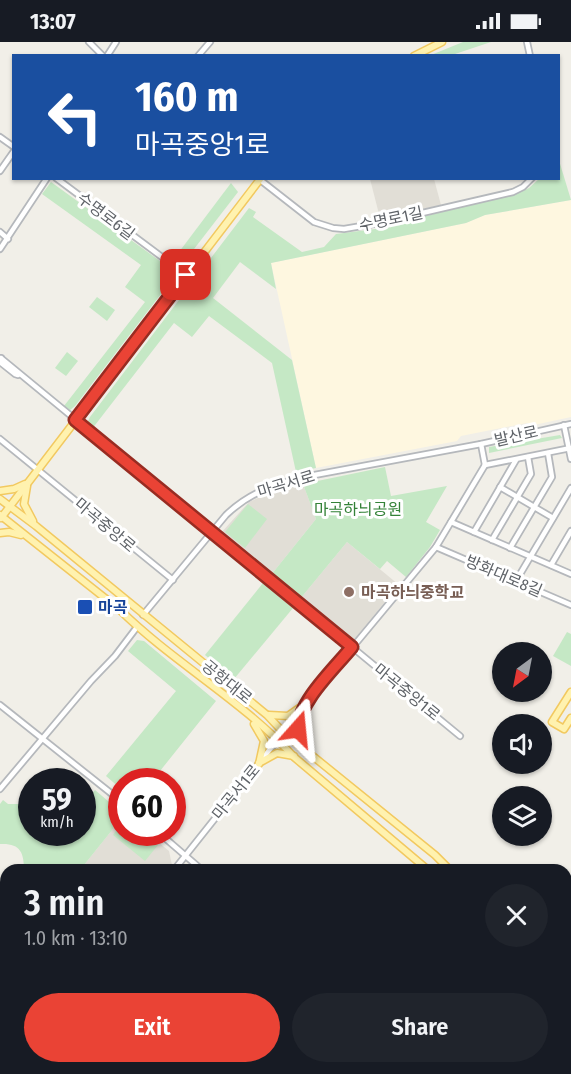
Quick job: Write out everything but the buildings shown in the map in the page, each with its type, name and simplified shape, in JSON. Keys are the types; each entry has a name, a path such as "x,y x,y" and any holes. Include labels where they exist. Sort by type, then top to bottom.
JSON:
{"main road":[{"path":"418,54 442,42"},
{"path":"1,517 259,180"},
{"path":"0,490 14,489 28,483"},
{"path":"28,483 24,504 36,526"},
{"name":"공항대로","path":"0,499 267,715 283,732 444,864"},
{"name":"공항대로","path":"1,517 120,610 137,627 278,739 294,757 420,864"},
{"path":"0,533 9,532 24,536"},
{"path":"571,692 552,722 564,729 571,718"},
{"path":"267,715 288,717 307,701"},
{"path":"307,701 299,719 298,729 313,756"},
{"path":"251,718 264,741 259,764"},
{"path":"259,764 277,753 294,757"}],"street":[{"path":"89,42 103,54"},
{"path":"107,54 116,42"},
{"path":"0,137 12,147"},
{"path":"0,171 12,152"},
{"path":"0,249 46,180"},
{"name":"수명로6길","path":"59,180 186,275"},
{"name":"수명로1길","path":"261,180 319,225 344,229 513,192 530,180"},
{"path":"0,232 8,239"},
{"name":"마곡중앙1로","path":"0,360 460,736"},
{"name":"발산로","path":"485,465 481,444 571,424"},
{"path":"564,425 571,459"},
{"name":"마곡중앙로","path":"0,439 173,580"},
{"name":"마곡서로","path":"143,615 240,502 254,493 279,483 481,444"},
{"path":"485,465 570,448"},
{"path":"510,548 552,477 548,453"},
{"path":"492,540 531,474 528,457"},
{"path":"474,532 516,460"},
{"name":"마곡서1로","path":"178,864 307,701 436,547 485,465"},
{"path":"500,487 553,518"},
{"path":"516,581 571,488"},
{"path":"564,501 571,505"},
{"path":"451,522 551,566 570,572"},
{"path":"551,566 571,531"},
{"name":"방화대로8길","path":"436,547 571,605"},
{"path":"0,789 91,681 115,656 137,627"},
{"path":"0,705 108,791"},
{"path":"174,846 195,864"}],"shaded area":[{"path":"370,180 434,180 441,205 380,218"},
{"path":"571,200 571,417 461,436 457,441 316,468 271,263 466,223 485,215"},
{"path":"303,484 316,519 271,575 220,534 249,502 267,494"},
{"name":"마곡하늬중학교","path":"347,542 399,585 352,642 300,599"},
{"path":"108,835 108,846 163,846 169,851 172,864 85,864"}],"green space":[{"path":"463,42 491,42 455,54 433,54"},
{"path":"560,164 571,200 485,215 466,223 271,263 276,289 240,262 213,298 292,360 316,468 296,472 272,363 209,316 192,337 174,323 92,429 87,423 249,208 256,212 253,217 302,252 324,247 336,234 375,229 529,188 538,180 560,180"},
{"path":"51,182 171,269 174,277 70,410 64,406 145,302 125,287 141,265 42,194"},
{"path":"231,183 238,192 184,262 173,260"},
{"path":"97,297 115,310 107,321 89,307"},
{"path":"67,352 78,361 66,376 55,368"},
{"path":"560,435 562,438 489,453 489,447"},
{"name":"마곡하늬공원","path":"385,467 391,496 447,486 426,522 440,530 430,547 406,577 387,561 380,569 347,542 300,599 271,575 316,519 303,484"},
{"path":"248,504 267,519 245,548 225,532"},
{"path":"263,583 293,608 234,679 205,655"},
{"path":"567,632 571,634 571,666 553,656"},
{"path":"137,640 144,641 216,701 162,768 113,768 176,691 128,651"},
{"path":"96,791 108,801 108,835 85,864 24,864 20,850 12,845 0,844 0,804 3,800 8,804 18,804 18,846 96,846"},
{"path":"127,846 157,846 145,861"}],"place":[{"name":"마곡하늬중학교","path":"349,592"},
{"name":"마곡","path":"85,607"}],"route":[{"path":"186,275 75,420 352,647 307,701 299,719 298,729"}]}
